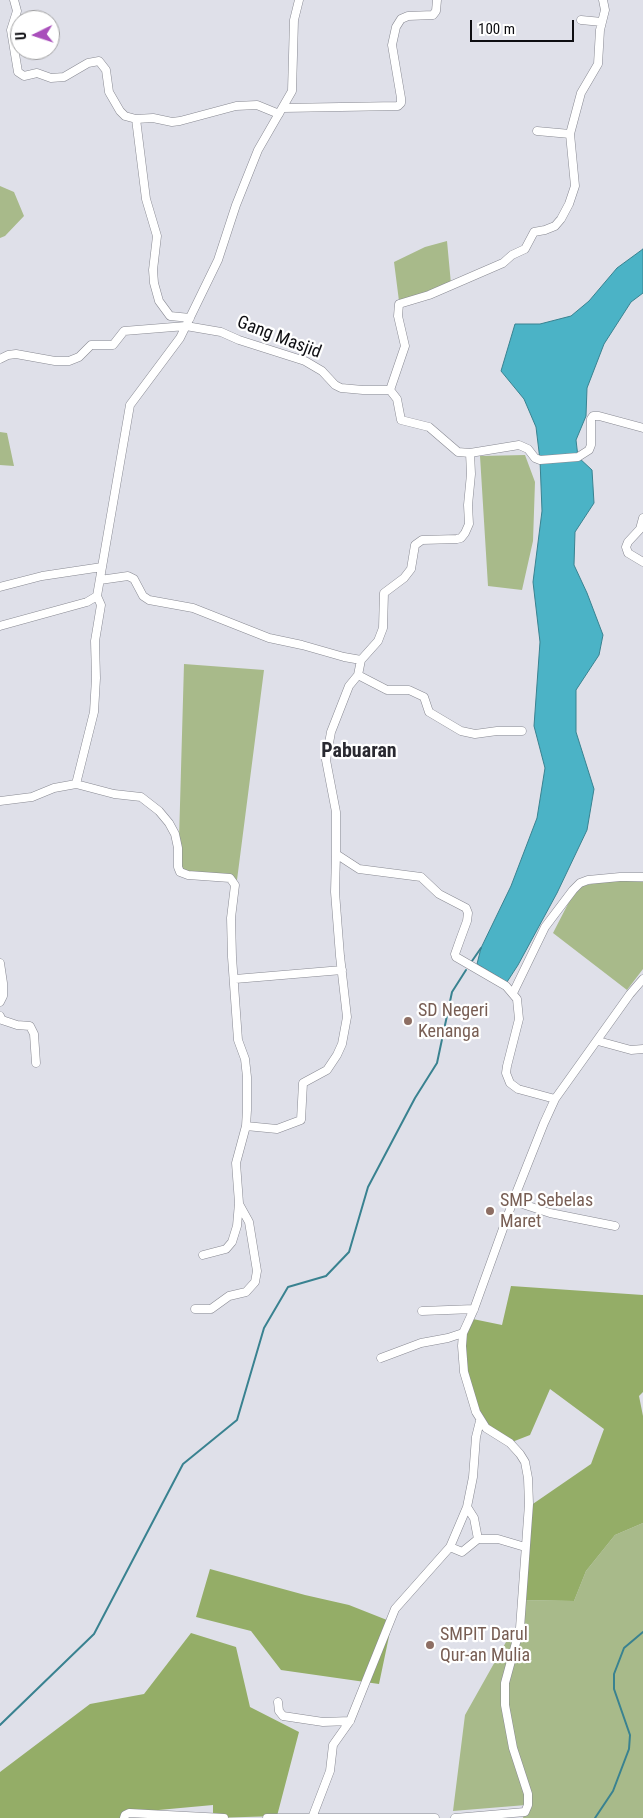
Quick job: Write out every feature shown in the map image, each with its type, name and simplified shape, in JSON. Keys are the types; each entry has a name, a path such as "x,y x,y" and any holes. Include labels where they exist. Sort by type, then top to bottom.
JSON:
{"street":[{"path":"14,0 17,11 11,30 18,72 24,76 37,73 51,78 64,77 88,63 99,61 106,70 109,92 125,116 136,119 153,118 172,122 236,106 257,105 281,111 398,106 401,103 401,98 392,46 396,27 401,19 408,16 433,15 436,11 438,0"},
{"path":"76,784 94,712 96,678 95,641 100,605 97,596 130,405 180,338 218,260 236,205 258,150 292,91 294,84 294,20 298,0"},
{"path":"603,0 605,10 598,64 581,93 570,134 575,186 570,204 555,226 534,232 525,249 512,255 503,263 429,294 399,304 398,316 405,346 390,390 397,399 401,420 429,427 458,452 470,453 519,445 528,449 535,458 540,460 578,457 589,450 591,445 591,419 593,416 643,428"},
{"path":"581,20 602,22"},
{"path":"136,119 146,199 157,236 153,270 154,283 159,301 170,316 190,318"},
{"path":"537,131 570,134"},
{"name":"Gang Masjid","path":"0,359 16,354 56,361 69,361 79,358 91,345 112,345 124,331 186,326 222,332 239,340 305,361 322,371 341,388 390,390"},
{"path":"246,1126 277,1129 300,1120 303,1083 327,1070 342,1044 347,1016 335,892 336,812 326,760 331,732 348,686 358,675 361,660 378,641 383,628 384,593 404,578 412,569 414,545 422,540 457,539 461,538 465,533 469,524 470,453"},
{"path":"643,518 640,529 626,547 628,553 643,562"},
{"path":"0,588 42,576 102,567"},
{"path":"100,580 128,576 134,579 143,596 149,600 193,608 269,638 361,660"},
{"path":"0,626 86,602 97,596"},
{"path":"358,675 387,690 409,690 424,697 429,712 461,731 475,734 497,730 522,731"},
{"path":"0,801 32,797 54,788 76,784 114,794 145,798 159,811 175,834 180,872 188,875 224,877 232,880 235,885 231,918 238,1040 245,1059 248,1110 246,1126 236,1162 239,1203 237,1226 232,1242 226,1249 203,1255"},
{"path":"336,854 359,869 421,877 439,894 466,908 468,913 467,921 455,954 456,957 506,986 517,999 519,1019 506,1073 510,1083 518,1089 556,1099"},
{"path":"513,993 545,927 580,883 588,880 643,877"},
{"path":"0,962 3,983 3,996 0,1002"},
{"path":"235,979 342,970"},
{"path":"455,1818 525,1812 528,1805 528,1794 513,1748 505,1705 506,1683 520,1628 529,1504 525,1462 510,1443 486,1428 480,1421 468,1390 464,1372 462,1346 464,1334 513,1201 544,1123 556,1099 630,994 643,979"},
{"path":"0,1016 2,1020 17,1025 30,1026 34,1034 36,1064"},
{"path":"598,1041 631,1050 643,1049"},
{"path":"513,1201 550,1213 615,1226"},
{"path":"195,1310 211,1309 230,1296 246,1292 256,1282 257,1271 249,1222 239,1203"},
{"path":"422,1311 474,1309"},
{"path":"381,1358 421,1343 464,1334"},
{"path":"312,1818 330,1771 333,1745 350,1721 395,1609 450,1547 467,1507 473,1477 476,1437 480,1421"},
{"path":"467,1507 474,1518 478,1539"},
{"path":"450,1547 462,1552 478,1539 498,1539 525,1547"},
{"path":"278,1702 279,1711 283,1716 323,1722 350,1721"},
{"path":"124,1818 129,1813 224,1818"},
{"path":"267,1818 435,1818"}],"green space":[{"path":"0,186 14,192 24,216 5,236 0,238"},
{"path":"447,241 451,284 399,301 394,262 425,247"},
{"path":"0,432 7,433 14,466 0,465"},
{"path":"525,455 535,482 533,541 522,590 488,586 480,456"},
{"path":"184,664 264,670 237,880 178,875"},
{"path":"610,880 643,882 643,969 627,990 553,933 570,900 582,886"},
{"path":"511,1286 643,1295 643,1392 639,1396 643,1416 643,1523 615,1535 586,1571 574,1601 520,1600 527,1508 591,1464 604,1429 550,1389 530,1435 512,1442 482,1420 459,1353 468,1318 502,1325"},
{"path":"643,1523 643,1818 523,1818 526,1805 453,1811 465,1715 506,1642 516,1637 520,1600 574,1601 586,1571 615,1535"},
{"path":"210,1569 349,1605 392,1622 379,1684 281,1670 251,1631 196,1617"},
{"path":"191,1633 236,1647 250,1707 299,1732 277,1816 213,1818 213,1805 126,1813 120,1818 0,1818 0,1772 90,1704 144,1694"}],"water":[{"path":"643,249 643,293 631,302 604,344 587,388 586,416 576,440 578,457 592,470 594,503 575,532 574,565 603,635 599,655 576,690 576,732 594,789 587,830 557,893 507,982 477,964 481,948 511,886 537,818 545,768 534,726 540,642 533,582 542,511 540,460 536,427 524,399 501,371 515,324 540,324 571,316 589,301 617,268"}],"waterway":[{"path":"472,961 481,948"},
{"path":"0,1725 94,1634 183,1464 237,1420 264,1328 288,1287 326,1276 349,1252 368,1187 415,1098 437,1063 452,992 466,970"},
{"path":"595,1818 613,1791 629,1749 630,1735 614,1689 614,1674 624,1648 643,1632"}],"place":[{"name":"SD Negeri Kenanga","path":"408,1021"},
{"name":"SMP Sebelas Maret","path":"490,1211"},
{"name":"SMPIT Darul Qur-an Mulia","path":"430,1645"}],"district":[{"name":"Pabuaran","path":"359,752"}]}
